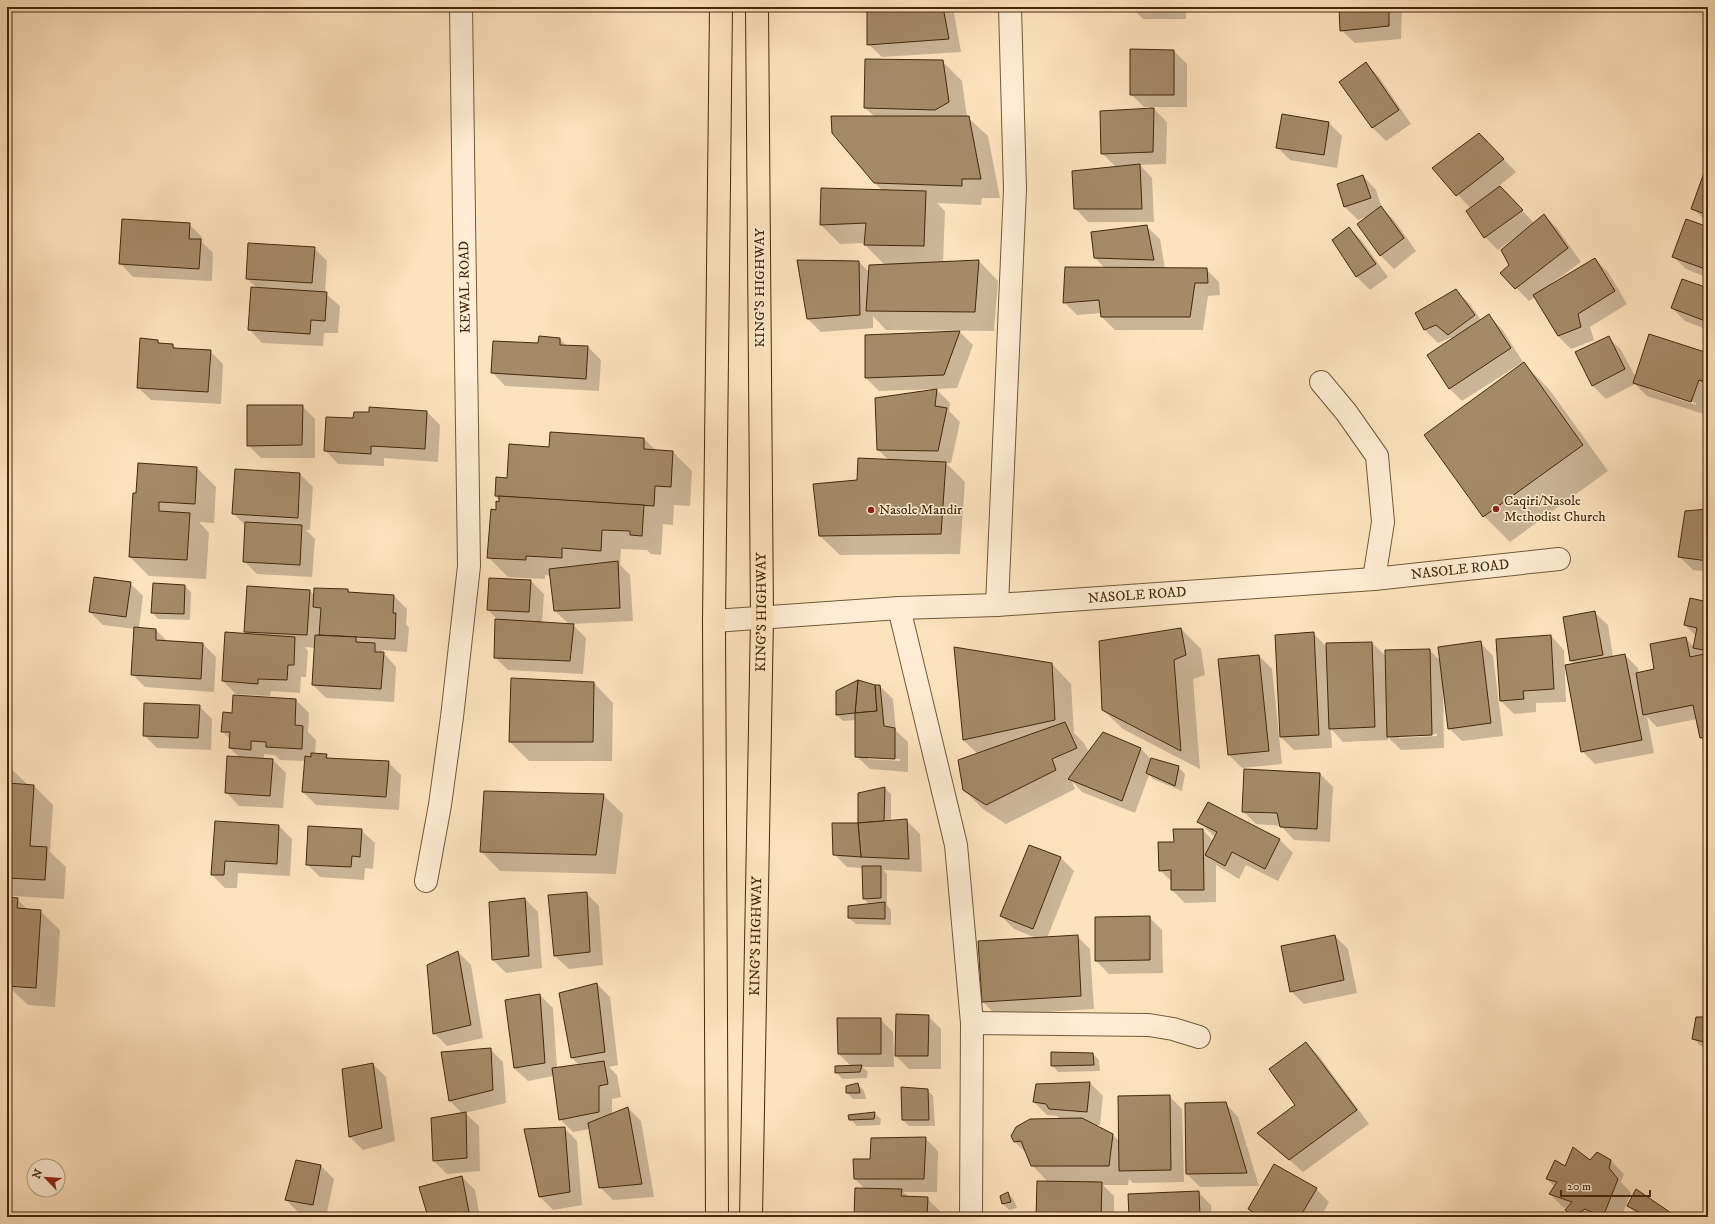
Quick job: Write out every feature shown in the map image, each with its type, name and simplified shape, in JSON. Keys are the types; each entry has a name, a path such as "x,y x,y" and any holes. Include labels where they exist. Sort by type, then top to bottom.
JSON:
{"highway":[{"path":"717,1217 714,621 721,7"},
{"name":"KING'S HIGHWAY","path":"751,1217 762,618 757,7"}],"street":[{"name":"KEWAL ROAD","path":"426,881 440,805 452,717 469,566 461,7"},
{"path":"997,605 1016,189 1010,7"},
{"path":"1321,382 1346,412 1377,456 1383,522 1374,579"},
{"name":"NASOLE ROAD","path":"714,621 899,608 997,605 1374,579 1559,559"},
{"path":"899,608 956,845 972,1023 971,1217"},
{"path":"972,1023 1149,1025 1173,1029 1199,1037"}],"building":[{"path":"867,7 943,7 949,39 867,45"},
{"path":"1339,7 1389,7 1389,26 1340,31"},
{"path":"1130,49 1174,50 1174,95 1130,95"},
{"path":"865,59 943,60 949,102 935,110 864,108"},
{"path":"1366,62 1399,110 1372,128 1339,82"},
{"path":"1154,108 1153,152 1101,154 1100,111"},
{"path":"1282,114 1329,122 1324,155 1276,148"},
{"path":"831,116 969,116 981,179 962,179 962,186 874,183 832,133"},
{"path":"1479,133 1504,159 1456,196 1432,168"},
{"path":"1140,164 1142,209 1074,209 1072,171"},
{"path":"1705,170 1708,171 1708,215 1691,209"},
{"path":"1363,175 1371,198 1344,207 1337,184"},
{"path":"1500,186 1523,210 1484,238 1466,211"},
{"path":"821,188 926,191 924,246 864,245 866,223 820,225"},
{"path":"1381,206 1404,238 1380,256 1357,224"},
{"path":"1544,214 1568,248 1515,289 1500,273 1509,265 1501,250"},
{"path":"122,219 190,223 189,239 201,239 199,269 119,264"},
{"path":"1686,219 1708,227 1708,270 1672,257"},
{"path":"1147,225 1154,260 1094,258 1091,232"},
{"path":"1349,227 1376,264 1356,277 1332,240"},
{"path":"248,243 315,247 312,283 246,279"},
{"path":"1595,258 1615,291 1578,314 1581,327 1558,336 1533,295"},
{"path":"797,260 859,261 860,315 807,319"},
{"path":"979,260 975,312 866,311 869,265"},
{"path":"1065,267 1207,268 1208,283 1195,283 1190,317 1101,317 1099,300 1063,303"},
{"path":"1682,279 1708,288 1708,322 1671,308"},
{"path":"251,287 327,292 325,321 311,320 310,334 248,330"},
{"path":"1456,289 1475,315 1448,335 1436,325 1424,330 1415,313"},
{"path":"1489,314 1511,348 1449,389 1427,355"},
{"path":"960,331 944,375 865,378 865,335"},
{"path":"1649,334 1708,353 1708,383 1699,380 1691,402 1633,383"},
{"path":"539,336 560,338 560,345 588,346 586,379 491,373 493,341 538,343"},
{"path":"1609,336 1625,369 1592,386 1575,352"},
{"path":"140,338 158,340 158,343 173,344 173,348 211,350 208,392 137,388"},
{"path":"1524,362 1583,445 1483,517 1424,435"},
{"path":"937,389 935,406 947,408 938,451 877,450 875,398"},
{"path":"247,405 303,405 302,445 247,446"},
{"path":"369,407 427,411 425,449 371,446 371,454 324,451 326,417 353,418 354,412 369,412"},
{"path":"550,432 644,438 644,449 673,451 671,487 655,486 654,506 495,496 496,477 507,478 509,444 549,447"},
{"path":"858,458 946,462 941,534 819,536 813,484 857,480"},
{"path":"138,463 197,467 195,504 159,502 159,511 190,513 187,560 129,557 133,493 136,493"},
{"path":"235,469 300,473 298,518 232,514"},
{"path":"499,496 644,505 642,536 630,535 630,531 602,530 601,551 562,548 562,558 526,556 526,560 487,558 491,509 496,510 496,501 499,502"},
{"path":"1708,509 1708,561 1678,557 1685,511"},
{"path":"245,522 302,525 300,565 243,562"},
{"path":"618,561 620,608 554,611 549,569"},
{"path":"94,577 131,582 126,617 89,612"},
{"path":"489,578 531,580 529,612 487,610"},
{"path":"153,583 185,585 184,614 151,613"},
{"path":"247,586 310,590 307,635 244,632"},
{"path":"314,588 348,589 348,592 394,595 393,613 396,613 395,639 319,635 321,608 313,607"},
{"path":"1690,598 1708,602 1708,651 1693,648 1697,628 1684,625"},
{"path":"1595,611 1603,655 1570,661 1563,617"},
{"path":"495,619 574,624 570,661 494,658"},
{"path":"134,627 156,629 156,640 203,643 201,679 131,675"},
{"path":"1181,628 1186,655 1174,660 1181,751 1102,710 1099,641"},
{"path":"225,632 295,637 294,665 288,665 287,680 258,679 258,684 222,681"},
{"path":"1314,632 1319,735 1280,737 1275,635"},
{"path":"315,635 356,637 356,642 375,643 375,652 384,652 381,689 312,685"},
{"path":"1551,635 1554,689 1523,691 1524,699 1500,701 1496,639"},
{"path":"1686,637 1690,657 1704,654 1708,672 1708,737 1700,738 1693,705 1643,715 1636,673 1654,669 1650,644"},
{"path":"1481,641 1491,723 1448,729 1438,647"},
{"path":"1372,642 1375,727 1329,729 1326,643"},
{"path":"954,647 1052,663 1055,720 963,740"},
{"path":"1430,649 1432,735 1387,737 1385,650"},
{"path":"1625,654 1642,740 1581,752 1565,665"},
{"path":"1259,655 1269,751 1228,755 1218,659"},
{"path":"511,678 594,682 593,742 509,742"},
{"path":"858,680 875,685 877,711 855,713"},
{"path":"858,680 855,713 836,715 836,691"},
{"path":"875,685 880,685 884,726 895,728 895,759 855,757 855,713 877,711"},
{"path":"233,695 296,699 295,725 303,726 302,749 266,747 266,742 251,741 251,750 229,748 230,732 221,732 223,712 232,713"},
{"path":"144,703 200,705 198,738 143,736"},
{"path":"1065,722 1077,748 1052,759 1056,770 986,805 963,790 958,760"},
{"path":"1103,732 1141,748 1122,801 1068,779"},
{"path":"311,753 327,754 326,758 389,761 386,797 302,792 305,756 311,757"},
{"path":"227,756 273,759 270,796 225,793"},
{"path":"1151,758 1179,766 1175,786 1146,773"},
{"path":"7,764 9,764 8,783 34,785 30,846 47,847 45,880 7,878"},
{"path":"1244,769 1320,773 1317,829 1280,827 1277,813 1242,812"},
{"path":"885,787 884,821 858,823 858,793"},
{"path":"484,791 604,794 596,855 480,852"},
{"path":"1208,802 1280,839 1265,869 1232,852 1225,866 1205,855 1217,832 1197,822"},
{"path":"907,819 909,859 861,857 858,823"},
{"path":"215,821 279,825 277,864 225,861 224,875 211,875"},
{"path":"832,823 858,823 861,857 833,855"},
{"path":"308,826 362,829 360,857 352,856 351,867 306,865"},
{"path":"1173,829 1203,829 1204,890 1171,890 1171,870 1159,871 1158,842 1174,842"},
{"path":"1029,845 1061,857 1033,929 1000,916"},
{"path":"862,866 881,866 881,898 863,899"},
{"path":"587,892 590,952 554,956 548,895"},
{"path":"7,897 18,898 17,908 41,910 36,988 7,986 9,954 7,954"},
{"path":"525,898 529,956 492,960 489,902"},
{"path":"885,902 885,919 848,918 848,906"},
{"path":"1150,916 1150,960 1095,961 1095,917"},
{"path":"1078,935 1081,996 982,1002 978,941"},
{"path":"1335,935 1344,980 1290,992 1281,946"},
{"path":"458,951 471,1025 433,1034 427,965"},
{"path":"597,983 605,1052 571,1058 559,993"},
{"path":"540,994 545,1063 514,1068 505,1000"},
{"path":"896,1014 929,1015 928,1056 895,1056"},
{"path":"1696,1017 1708,1017 1708,1043 1692,1039"},
{"path":"837,1018 881,1018 881,1054 838,1054"},
{"path":"1306,1042 1357,1110 1289,1160 1257,1133 1295,1105 1269,1069"},
{"path":"491,1048 493,1090 449,1101 441,1052"},
{"path":"1051,1052 1093,1053 1094,1065 1051,1066"},
{"path":"604,1061 608,1084 599,1086 599,1112 559,1120 552,1068"},
{"path":"373,1063 382,1128 349,1137 342,1069"},
{"path":"862,1065 860,1072 835,1073 835,1066"},
{"path":"1090,1082 1087,1112 1049,1109 1046,1104 1033,1102 1036,1084"},
{"path":"858,1083 860,1093 846,1093 846,1086"},
{"path":"901,1087 928,1089 929,1120 902,1120"},
{"path":"1170,1095 1171,1170 1119,1171 1118,1096"},
{"path":"1226,1102 1247,1173 1186,1174 1185,1103"},
{"path":"628,1107 642,1184 599,1188 588,1123"},
{"path":"466,1112 467,1158 433,1161 431,1118"},
{"path":"875,1112 874,1119 849,1120 848,1115"},
{"path":"1082,1118 1113,1134 1109,1166 1031,1166 1021,1141 1014,1142 1011,1136 1016,1127 1030,1119"},
{"path":"565,1127 570,1192 539,1197 524,1129"},
{"path":"926,1137 924,1179 854,1179 853,1159 870,1159 871,1138"},
{"path":"1573,1147 1590,1160 1597,1152 1611,1160 1609,1168 1618,1179 1603,1217 1585,1209 1574,1216 1565,1210 1572,1202 1549,1194 1557,1182 1546,1179 1555,1160 1565,1166"},
{"path":"296,1160 321,1165 313,1205 285,1200"},
{"path":"1274,1164 1317,1188 1300,1217 1261,1217 1248,1209"},
{"path":"462,1176 469,1212 428,1217 419,1187"},
{"path":"1037,1181 1102,1182 1101,1217 1036,1217"},
{"path":"855,1188 902,1189 901,1196 928,1197 927,1217 854,1217"},
{"path":"1636,1189 1677,1217 1635,1217 1639,1212 1627,1206"},
{"path":"1199,1191 1200,1217 1129,1217 1128,1194"},
{"path":"1008,1192 1011,1202 1002,1204 1000,1196"}],"place":[{"name":"Caqiri/Nasole Methodist Church","path":"1496,509"},
{"name":"Nasole Mandir","path":"871,510"}]}
